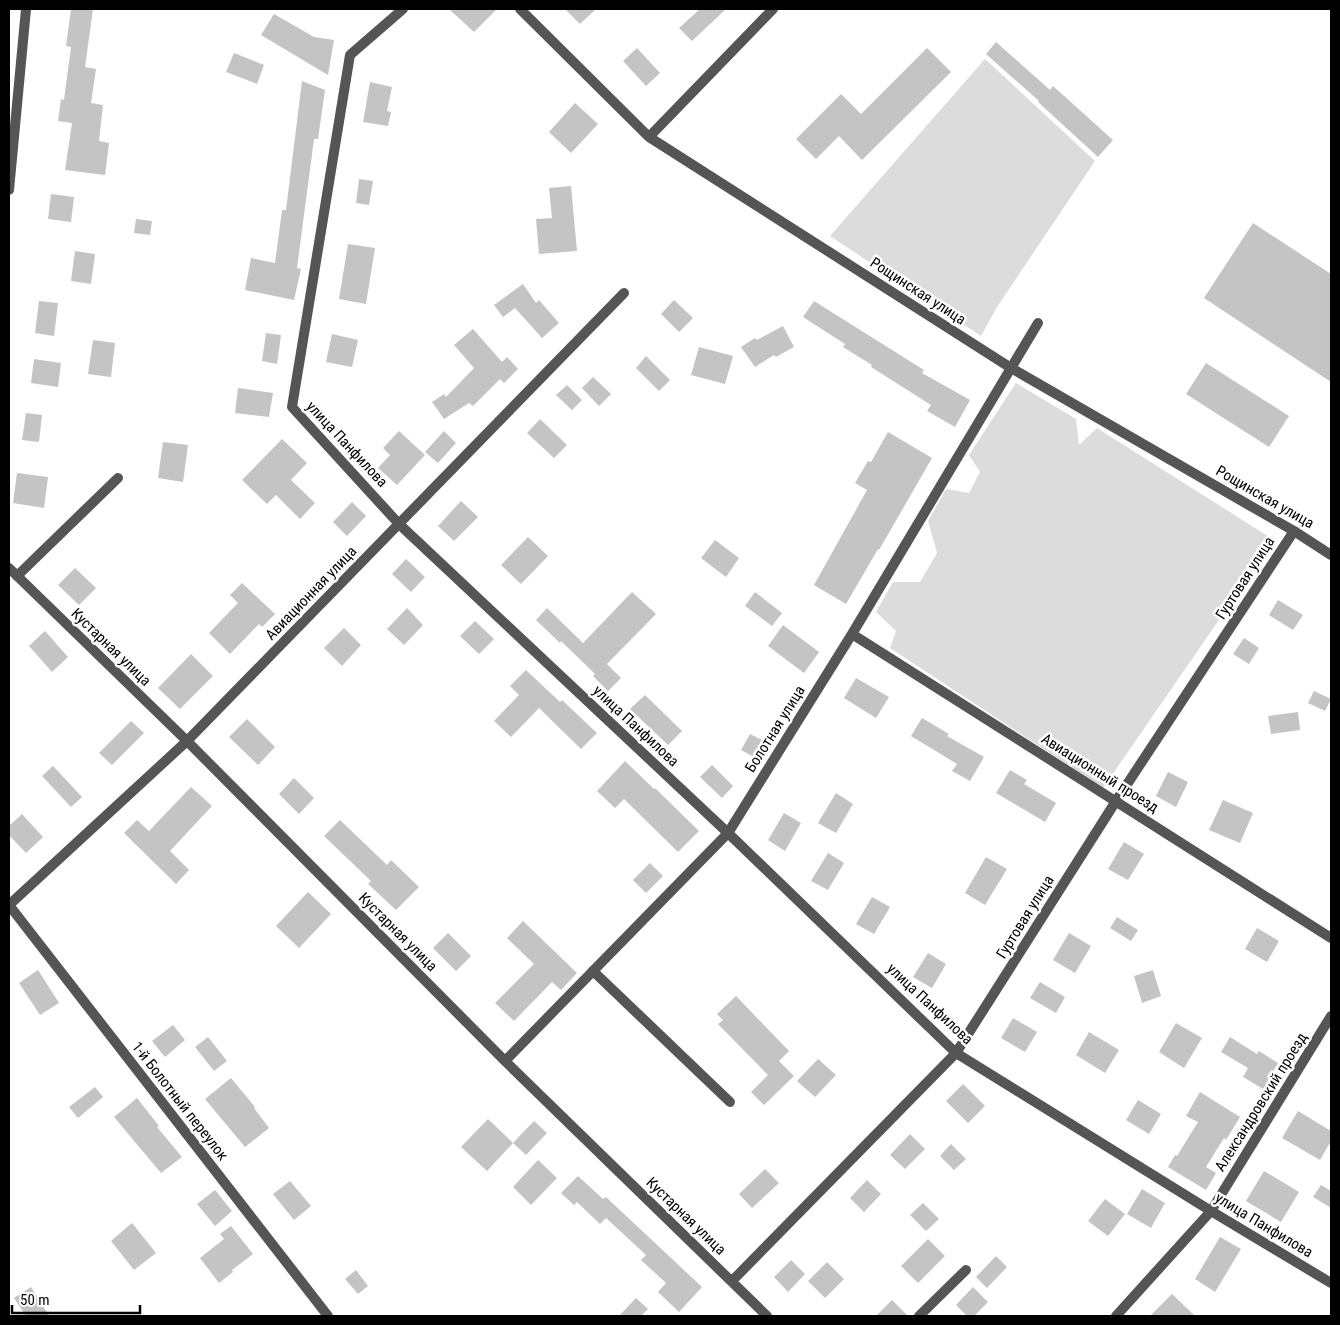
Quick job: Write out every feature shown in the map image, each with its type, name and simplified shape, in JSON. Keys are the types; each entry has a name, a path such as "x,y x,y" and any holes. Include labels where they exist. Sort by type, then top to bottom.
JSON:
{"street":[{"path":"9,190 26,9"},
{"name":"улица Панфилова","path":"403,9 350,55 292,407 399,524 728,833 956,1053 1331,1283"},
{"name":"Рощинская улица","path":"520,9 649,137 1011,368 1294,531 1331,555"},
{"path":"649,137 773,9"},
{"name":"Авиационная улица","path":"9,905 187,742 624,293"},
{"name":"Болотная улица","path":"505,1061 728,833 852,634 1038,324"},
{"path":"17,576 118,478"},
{"name":"Гуртовая улица","path":"732,1281 956,1053 1116,801 1294,531"},
{"name":"Кустарная улица","path":"9,568 187,742 505,1061 768,1316"},
{"name":"Авиационный проезд","path":"852,634 1331,938"},
{"name":"1-й Болотный переулок","path":"9,905 328,1316"},
{"path":"593,970 730,1102"},
{"name":"Александровский проезд","path":"1116,1316 1211,1211 1331,1016"},
{"path":"919,1316 966,1270"}],"shaded area":[{"path":"985,59 1095,161 997,307 981,336 830,236"},
{"path":"1016,383 1076,419 1079,445 1097,428 1274,540 1103,788 890,648 896,631 876,612 893,582 920,582 937,553 928,521 946,489 969,493 980,472 969,455"}],"building":[{"path":"71,9 93,9 85,67 96,69 91,103 103,105 99,141 109,143 105,175 65,170 72,123 58,121 61,99 64,100 71,47 66,46"},
{"path":"449,9 497,9 474,32"},
{"path":"565,9 596,9 580,24"},
{"path":"700,9 726,9 692,41 679,28"},
{"path":"274,14 314,37 334,40 328,75 261,35"},
{"path":"996,42 1050,90 1053,86 1113,140 1098,157 986,54"},
{"path":"637,48 660,73 646,86 623,61"},
{"path":"927,48 951,72 862,160 839,136 816,159 796,139 841,94 861,114"},
{"path":"234,53 264,65 257,84 226,72"},
{"path":"302,81 325,90 318,139 314,139 297,268 301,269 294,300 245,290 251,258 275,263 282,210 286,210"},
{"path":"370,82 392,87 387,111 391,112 388,126 363,122"},
{"path":"575,103 598,124 571,153 549,132"},
{"path":"359,179 373,181 369,205 356,203"},
{"path":"571,186 577,251 539,254 536,219 552,218 549,188"},
{"path":"51,194 74,197 71,222 48,219"},
{"path":"136,219 152,221 150,235 134,233"},
{"path":"1253,223 1331,274 1331,382 1204,298"},
{"path":"348,244 375,248 366,304 339,299"},
{"path":"75,251 95,254 91,284 71,281"},
{"path":"523,284 536,303 539,300 559,323 542,338 515,308 503,317 494,305"},
{"path":"674,300 693,318 679,332 661,314"},
{"path":"39,301 58,303 54,336 35,333"},
{"path":"814,301 924,370 922,373 970,400 955,427 927,411 931,405 871,367 872,365 843,347 845,344 803,317"},
{"path":"783,326 794,347 776,357 774,355 755,367 741,347 755,338 757,340"},
{"path":"473,329 502,362 507,357 518,369 504,383 500,379 473,406 469,403 444,419 432,402 444,394 446,397 474,368 454,345"},
{"path":"266,333 281,335 277,364 262,361"},
{"path":"332,334 358,340 352,367 326,362"},
{"path":"93,340 115,343 111,377 88,374"},
{"path":"699,347 733,356 725,384 691,375"},
{"path":"646,356 670,380 659,391 636,368"},
{"path":"34,359 61,363 58,387 31,383"},
{"path":"1206,363 1289,416 1269,447 1186,394"},
{"path":"593,377 611,394 599,406 582,388"},
{"path":"567,385 582,400 572,410 556,395"},
{"path":"238,388 273,393 269,417 235,413"},
{"path":"26,413 42,415 39,442 22,440"},
{"path":"540,419 567,445 554,458 527,433"},
{"path":"399,431 425,455 397,485 378,468 390,455 383,448"},
{"path":"444,431 456,443 438,463 425,452"},
{"path":"888,432 932,458 846,604 814,585 867,490 855,483 868,461 871,462"},
{"path":"282,439 307,463 291,480 315,503 300,519 276,495 267,504 242,480"},
{"path":"163,442 188,445 183,482 158,478"},
{"path":"17,473 48,477 44,508 13,503"},
{"path":"461,501 478,517 454,541 438,526"},
{"path":"352,502 366,516 347,536 333,522"},
{"path":"528,537 548,556 521,584 501,565"},
{"path":"715,540 739,558 726,577 701,558"},
{"path":"406,559 425,577 411,592 392,574"},
{"path":"75,568 96,588 79,605 58,585"},
{"path":"242,583 275,614 262,627 259,624 230,654 209,633 238,603 230,595"},
{"path":"632,592 656,614 607,664 621,678 608,691 593,676 595,674 536,620 547,608 583,643"},
{"path":"755,592 782,613 772,626 745,606"},
{"path":"1278,600 1303,615 1293,630 1269,615"},
{"path":"407,608 423,625 404,645 387,629"},
{"path":"475,621 494,639 479,654 460,636"},
{"path":"783,625 819,652 804,673 768,646"},
{"path":"344,628 361,645 342,666 324,648"},
{"path":"45,631 68,657 52,672 29,646"},
{"path":"1244,638 1259,648 1249,664 1233,654"},
{"path":"191,654 213,676 180,709 158,688"},
{"path":"526,670 597,733 581,749 539,708 511,737 494,721 519,695 510,686"},
{"path":"856,678 889,697 876,718 844,698"},
{"path":"1314,691 1331,699 1325,711 1308,703"},
{"path":"645,695 682,731 668,745 630,709"},
{"path":"1298,712 1300,730 1271,734 1268,716"},
{"path":"922,718 949,734 947,736 984,757 970,781 952,771 957,764 911,736"},
{"path":"247,719 275,747 258,765 229,737"},
{"path":"131,721 144,733 112,765 99,753"},
{"path":"750,734 762,740 754,757 741,750"},
{"path":"625,761 699,831 678,852 624,799 615,808 597,791"},
{"path":"712,765 733,786 722,798 700,777"},
{"path":"53,766 82,797 71,807 42,776"},
{"path":"1010,770 1027,780 1024,784 1056,803 1045,822 996,793"},
{"path":"1168,772 1188,782 1176,807 1156,796"},
{"path":"294,778 314,798 299,814 279,794"},
{"path":"191,787 212,806 170,851 189,870 176,884 124,833 137,820 149,831"},
{"path":"836,793 853,804 836,833 818,823"},
{"path":"1223,800 1253,813 1240,843 1209,830"},
{"path":"784,813 801,823 785,851 768,840"},
{"path":"22,814 43,837 26,853 9,835 9,826"},
{"path":"340,820 387,865 391,860 419,887 396,910 368,884 371,881 324,836"},
{"path":"1124,842 1144,854 1128,880 1108,869"},
{"path":"828,853 844,863 828,890 811,881"},
{"path":"986,857 1007,869 985,905 965,893"},
{"path":"650,863 663,876 646,893 633,880"},
{"path":"308,892 331,914 299,948 276,926"},
{"path":"872,897 890,907 874,934 856,924"},
{"path":"1117,917 1138,930 1131,941 1110,928"},
{"path":"523,921 577,973 561,990 552,982 514,1021 495,1003 534,964 507,938"},
{"path":"1257,928 1279,941 1267,962 1245,949"},
{"path":"448,933 471,956 456,971 433,948"},
{"path":"1069,933 1091,946 1075,973 1053,960"},
{"path":"928,953 946,964 932,988 913,977"},
{"path":"38,970 59,1003 40,1015 19,983"},
{"path":"1153,970 1161,996 1142,1003 1134,976"},
{"path":"1040,982 1065,997 1056,1013 1030,998"},
{"path":"736,996 789,1051 779,1061 794,1076 764,1105 751,1092 768,1075 718,1024 723,1020 717,1014"},
{"path":"1013,1018 1037,1032 1025,1052 1001,1038"},
{"path":"1176,1023 1202,1038 1184,1068 1159,1052"},
{"path":"173,1025 185,1040 165,1057 152,1041"},
{"path":"1089,1032 1119,1050 1105,1073 1076,1055"},
{"path":"208,1037 227,1061 214,1071 195,1047"},
{"path":"1230,1037 1257,1054 1259,1051 1278,1063 1263,1089 1243,1077 1248,1068 1221,1052"},
{"path":"818,1059 836,1075 815,1097 797,1081"},
{"path":"231,1078 255,1107 269,1128 245,1147 205,1099"},
{"path":"963,1084 985,1106 968,1123 946,1101"},
{"path":"95,1087 103,1097 78,1118 69,1107"},
{"path":"1200,1092 1240,1117 1206,1167 1216,1173 1206,1190 1168,1167 1198,1122 1186,1116"},
{"path":"137,1098 159,1126 157,1127 182,1157 161,1173 114,1117"},
{"path":"1138,1100 1161,1114 1149,1134 1126,1120"},
{"path":"1298,1111 1331,1131 1331,1141 1320,1160 1282,1138"},
{"path":"488,1119 513,1143 487,1171 461,1147"},
{"path":"534,1121 547,1133 526,1155 513,1143"},
{"path":"910,1134 925,1149 905,1169 890,1155"},
{"path":"951,1144 966,1159 954,1170 940,1156"},
{"path":"538,1160 557,1178 531,1205 513,1187"},
{"path":"765,1169 779,1183 752,1208 739,1194"},
{"path":"1264,1171 1299,1192 1281,1222 1246,1201"},
{"path":"578,1176 603,1199 606,1197 702,1287 679,1312 658,1292 666,1283 641,1260 646,1255 606,1218 600,1224 577,1202 574,1205 561,1193"},
{"path":"867,1180 881,1194 864,1212 850,1198"},
{"path":"290,1181 311,1206 294,1220 273,1194"},
{"path":"1321,1185 1331,1191 1331,1208 1313,1197"},
{"path":"1142,1189 1165,1203 1151,1228 1127,1214"},
{"path":"215,1190 232,1211 215,1226 197,1204"},
{"path":"1105,1199 1125,1214 1108,1236 1088,1221"},
{"path":"923,1203 939,1219 926,1231 910,1215"},
{"path":"132,1223 156,1253 134,1270 111,1241"},
{"path":"231,1226 253,1254 219,1283 200,1258 224,1239 220,1234"},
{"path":"1220,1237 1241,1249 1215,1292 1195,1279"},
{"path":"928,1239 945,1256 918,1283 901,1266"},
{"path":"996,1256 1007,1267 987,1288 976,1277"},
{"path":"791,1260 805,1274 788,1292 774,1277"},
{"path":"827,1262 844,1279 825,1298 808,1281"},
{"path":"356,1270 368,1286 358,1294 345,1279"},
{"path":"31,1287 49,1316 26,1316 14,1298"},
{"path":"973,1287 988,1302 974,1316 967,1316 956,1305"},
{"path":"1172,1294 1195,1316 1150,1316"},
{"path":"636,1298 648,1309 641,1316 619,1316"},
{"path":"892,1300 908,1316 876,1316"}]}
